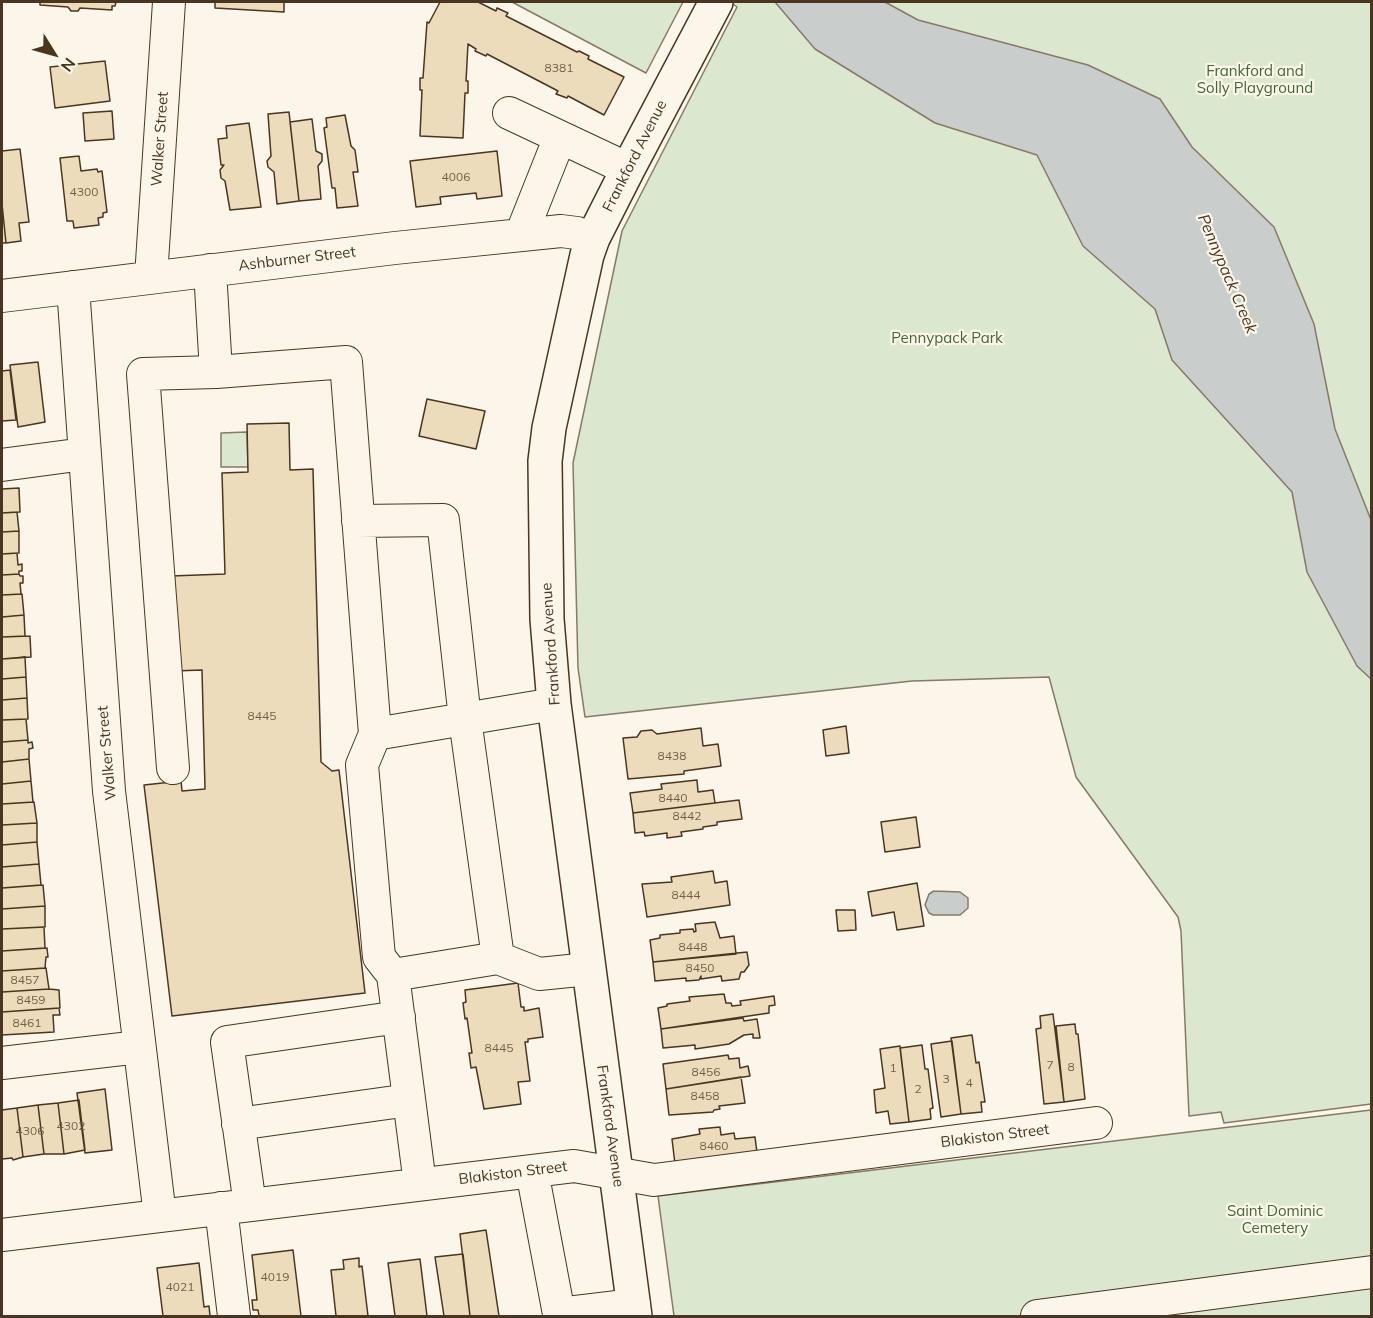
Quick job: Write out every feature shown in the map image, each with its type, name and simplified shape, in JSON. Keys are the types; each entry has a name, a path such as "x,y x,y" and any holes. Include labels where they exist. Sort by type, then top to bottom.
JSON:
{"main road":[{"name":"Frankford Avenue","path":"634,1311 554,704 547,619 546,453 580,277 593,238 716,2"}],"street":[{"name":"Walker Street","path":"151,277 169,2"},
{"path":"509,113 628,169"},
{"path":"521,235 560,137"},
{"name":"Ashburner Street","path":"2,296 395,248 561,231 593,238"},
{"path":"210,270 216,372"},
{"name":"Walker Street","path":"73,287 109,791 160,1216"},
{"path":"173,768 143,374 216,372 346,362 375,734 362,765 379,957 393,975 420,1184"},
{"path":"2,465 84,454"},
{"path":"358,520 443,520 465,719 498,958"},
{"path":"375,734 554,704"},
{"path":"393,975 498,958 539,975 589,969"},
{"path":"234,1317 238,1124 227,1042 399,1017"},
{"path":"2,1063 139,1047"},
{"path":"238,1124 409,1101"},
{"name":"Blakiston Street","path":"2,1235 574,1166 654,1180 1096,1123"},
{"path":"532,1171 559,1314 634,1311"},
{"path":"1037,1317 1371,1272"}],"green space":[{"path":"512,2 683,2 646,73"},
{"name":"Pennypack Park","path":"730,2 1371,2 1371,1104 1224,1123 1221,1112 1189,1116 1181,931 1178,917 1076,777 1049,677 912,681 585,717 578,668 573,463 622,231 737,7"},
{"path":"247,432 248,467 221,467 221,433"},
{"name":"Saint Dominic Cemetery","path":"1371,1110 1371,1316 674,1316 658,1196"}],"water":[{"name":"Pennypack Creek","path":"775,2 885,2 918,20 1088,65 1160,99 1192,147 1274,227 1314,324 1335,429 1371,520 1371,679 1357,666 1307,572 1292,492 1172,360 1155,309 1083,246 1037,155 935,123 815,49"},
{"path":"934,891 960,892 968,898 968,908 960,915 929,913 925,905 929,894"}],"building":[{"path":"40,2 116,2 112,10 80,8 78,11 71,11 68,7 40,5"},
{"path":"215,2 284,2 284,12 215,8"},
{"path":"440,2 478,2 496,11 497,8 508,13 506,16 589,56 588,59 624,77 604,115 568,96 567,98 556,94 558,91 487,54 486,56 475,51 476,49 468,44 466,81 468,81 468,93 465,93 463,138 420,136 422,90 420,90 420,78 423,78 427,22 429,23"},
{"path":"105,61 110,101 55,108 50,67"},
{"path":"112,111 114,139 85,141 83,113"},
{"path":"289,112 299,201 277,204 274,172 268,167 267,161 271,156 268,114"},
{"path":"345,115 351,146 355,150 358,172 353,172 358,206 337,208 324,128 327,127 326,118"},
{"path":"312,119 316,151 322,154 322,161 318,166 321,199 299,201 290,122"},
{"path":"249,123 261,207 230,210 225,181 221,178 220,170 224,165 221,165 218,139 227,138 226,126"},
{"path":"20,149 29,222 19,223 21,241 6,243 2,204 2,151"},
{"path":"497,151 502,196 477,199 476,193 440,197 441,204 416,207 410,161"},
{"path":"79,156 81,171 97,169 98,172 102,171 107,212 103,213 103,217 98,218 99,225 74,228 73,221 67,221 60,158"},
{"path":"2,204 6,243 2,243"},
{"path":"38,362 45,422 18,427 10,365"},
{"path":"10,370 16,420 2,421 2,371"},
{"path":"427,399 485,411 476,449 419,436"},
{"path":"289,423 290,470 313,469 321,762 332,771 339,770 365,993 172,1016 144,785 181,781 182,791 205,789 202,670 173,671 171,576 225,574 222,473 248,472 247,424"},
{"path":"19,488 20,512 2,513 2,489"},
{"path":"17,512 19,531 2,532 2,513"},
{"path":"19,531 19,553 2,554 2,532"},
{"path":"17,553 18,565 22,564 22,571 19,571 19,574 2,575 2,554"},
{"path":"19,574 23,576 23,583 20,583 21,594 2,595 2,575"},
{"path":"22,594 24,615 2,617 2,595"},
{"path":"24,615 25,636 2,637 2,617"},
{"path":"30,636 31,657 2,659 2,637"},
{"path":"25,657 26,677 2,679 2,659"},
{"path":"26,677 27,698 2,700 2,679"},
{"path":"27,698 28,719 2,720 2,700"},
{"path":"26,719 28,740 2,742 2,720"},
{"path":"846,726 849,753 826,756 823,730"},
{"path":"701,728 703,746 718,744 721,766 684,771 684,774 628,779 623,738 637,737 641,731 652,730 657,734"},
{"path":"28,740 28,743 32,742 33,748 29,749 29,759 2,762 2,742"},
{"path":"29,759 31,781 2,784 2,762"},
{"path":"697,780 698,792 713,790 715,803 633,813 630,793 662,789 661,784"},
{"path":"31,781 33,802 2,804 2,784"},
{"path":"739,800 742,819 717,822 717,825 681,832 682,836 667,838 667,833 645,836 644,832 635,833 633,813"},
{"path":"34,802 37,823 2,825 2,804"},
{"path":"916,817 920,847 885,852 881,822"},
{"path":"37,823 37,842 2,845 2,825"},
{"path":"37,842 39,864 2,867 2,845"},
{"path":"39,864 41,885 2,888 2,867"},
{"path":"713,871 715,883 727,881 730,905 647,917 642,884 672,882 671,877"},
{"path":"917,883 924,926 897,930 894,912 872,916 868,892"},
{"path":"43,885 45,906 2,909 2,888"},
{"path":"45,906 45,927 2,929 2,909"},
{"path":"836,910 855,910 856,930 838,931"},
{"path":"715,922 720,938 734,936 736,954 653,962 650,940 660,938 660,935 680,933 680,930 693,929 694,932 696,931 695,924"},
{"path":"44,927 45,948 2,951 2,929"},
{"path":"47,948 48,957 46,957 45,968 2,971 2,951"},
{"path":"747,952 749,965 744,972 741,972 739,979 722,981 721,976 701,979 701,976 699,980 686,981 686,978 655,981 653,962"},
{"path":"46,968 49,989 2,992 2,971"},
{"path":"518,983 521,1007 524,1007 524,1011 539,1008 543,1037 528,1039 528,1042 525,1042 530,1081 518,1082 521,1104 484,1109 476,1067 471,1068 469,1053 472,1053 463,1003 466,1002 465,990"},
{"path":"59,990 60,1008 2,1012 2,992"},
{"path":"724,994 726,1003 731,1003 732,1006 741,1005 740,1001 774,996 775,1005 769,1006 769,1013 661,1029 658,1008 667,1006 667,1004 690,1001 689,997"},
{"path":"59,1008 60,1015 53,1015 54,1032 2,1035 2,1012"},
{"path":"1053,1014 1064,1102 1044,1104 1036,1029 1041,1028 1040,1016"},
{"path":"743,1018 744,1021 757,1019 760,1038 753,1038 753,1034 744,1035 729,1044 695,1049 695,1045 663,1048 661,1029"},
{"path":"1075,1024 1085,1099 1064,1102 1056,1026"},
{"path":"972,1035 985,1102 981,1102 982,1112 961,1114 951,1038"},
{"path":"952,1041 961,1114 941,1117 931,1044"},
{"path":"922,1045 933,1108 930,1109 931,1119 909,1122 900,1048"},
{"path":"900,1046 909,1122 890,1124 888,1111 876,1113 874,1090 885,1088 880,1049"},
{"path":"728,1055 729,1059 739,1058 740,1068 748,1066 750,1076 666,1089 663,1064"},
{"path":"741,1077 745,1103 719,1106 720,1109 713,1112 669,1115 666,1089"},
{"path":"105,1089 112,1150 85,1153 77,1093"},
{"path":"79,1100 85,1150 64,1154 58,1103"},
{"path":"58,1103 64,1154 44,1154 38,1105"},
{"path":"38,1105 44,1154 23,1157 17,1108"},
{"path":"17,1108 23,1157 13,1160 12,1158 2,1159 2,1110"},
{"path":"720,1127 721,1135 734,1133 735,1139 755,1137 757,1153 675,1164 672,1139 700,1134 699,1129"},
{"path":"486,1230 499,1316 470,1316 460,1234"},
{"path":"293,1250 301,1316 259,1316 258,1310 253,1310 252,1300 257,1300 252,1255"},
{"path":"463,1254 470,1316 444,1316 435,1257"},
{"path":"359,1258 368,1316 336,1316 331,1270 344,1269 343,1260"},
{"path":"420,1259 427,1316 395,1316 388,1263"},
{"path":"199,1263 204,1307 209,1306 210,1316 163,1316 157,1268"}],"park label":[{"name":"Frankford and Solly Playground","path":"1255,80"}]}
